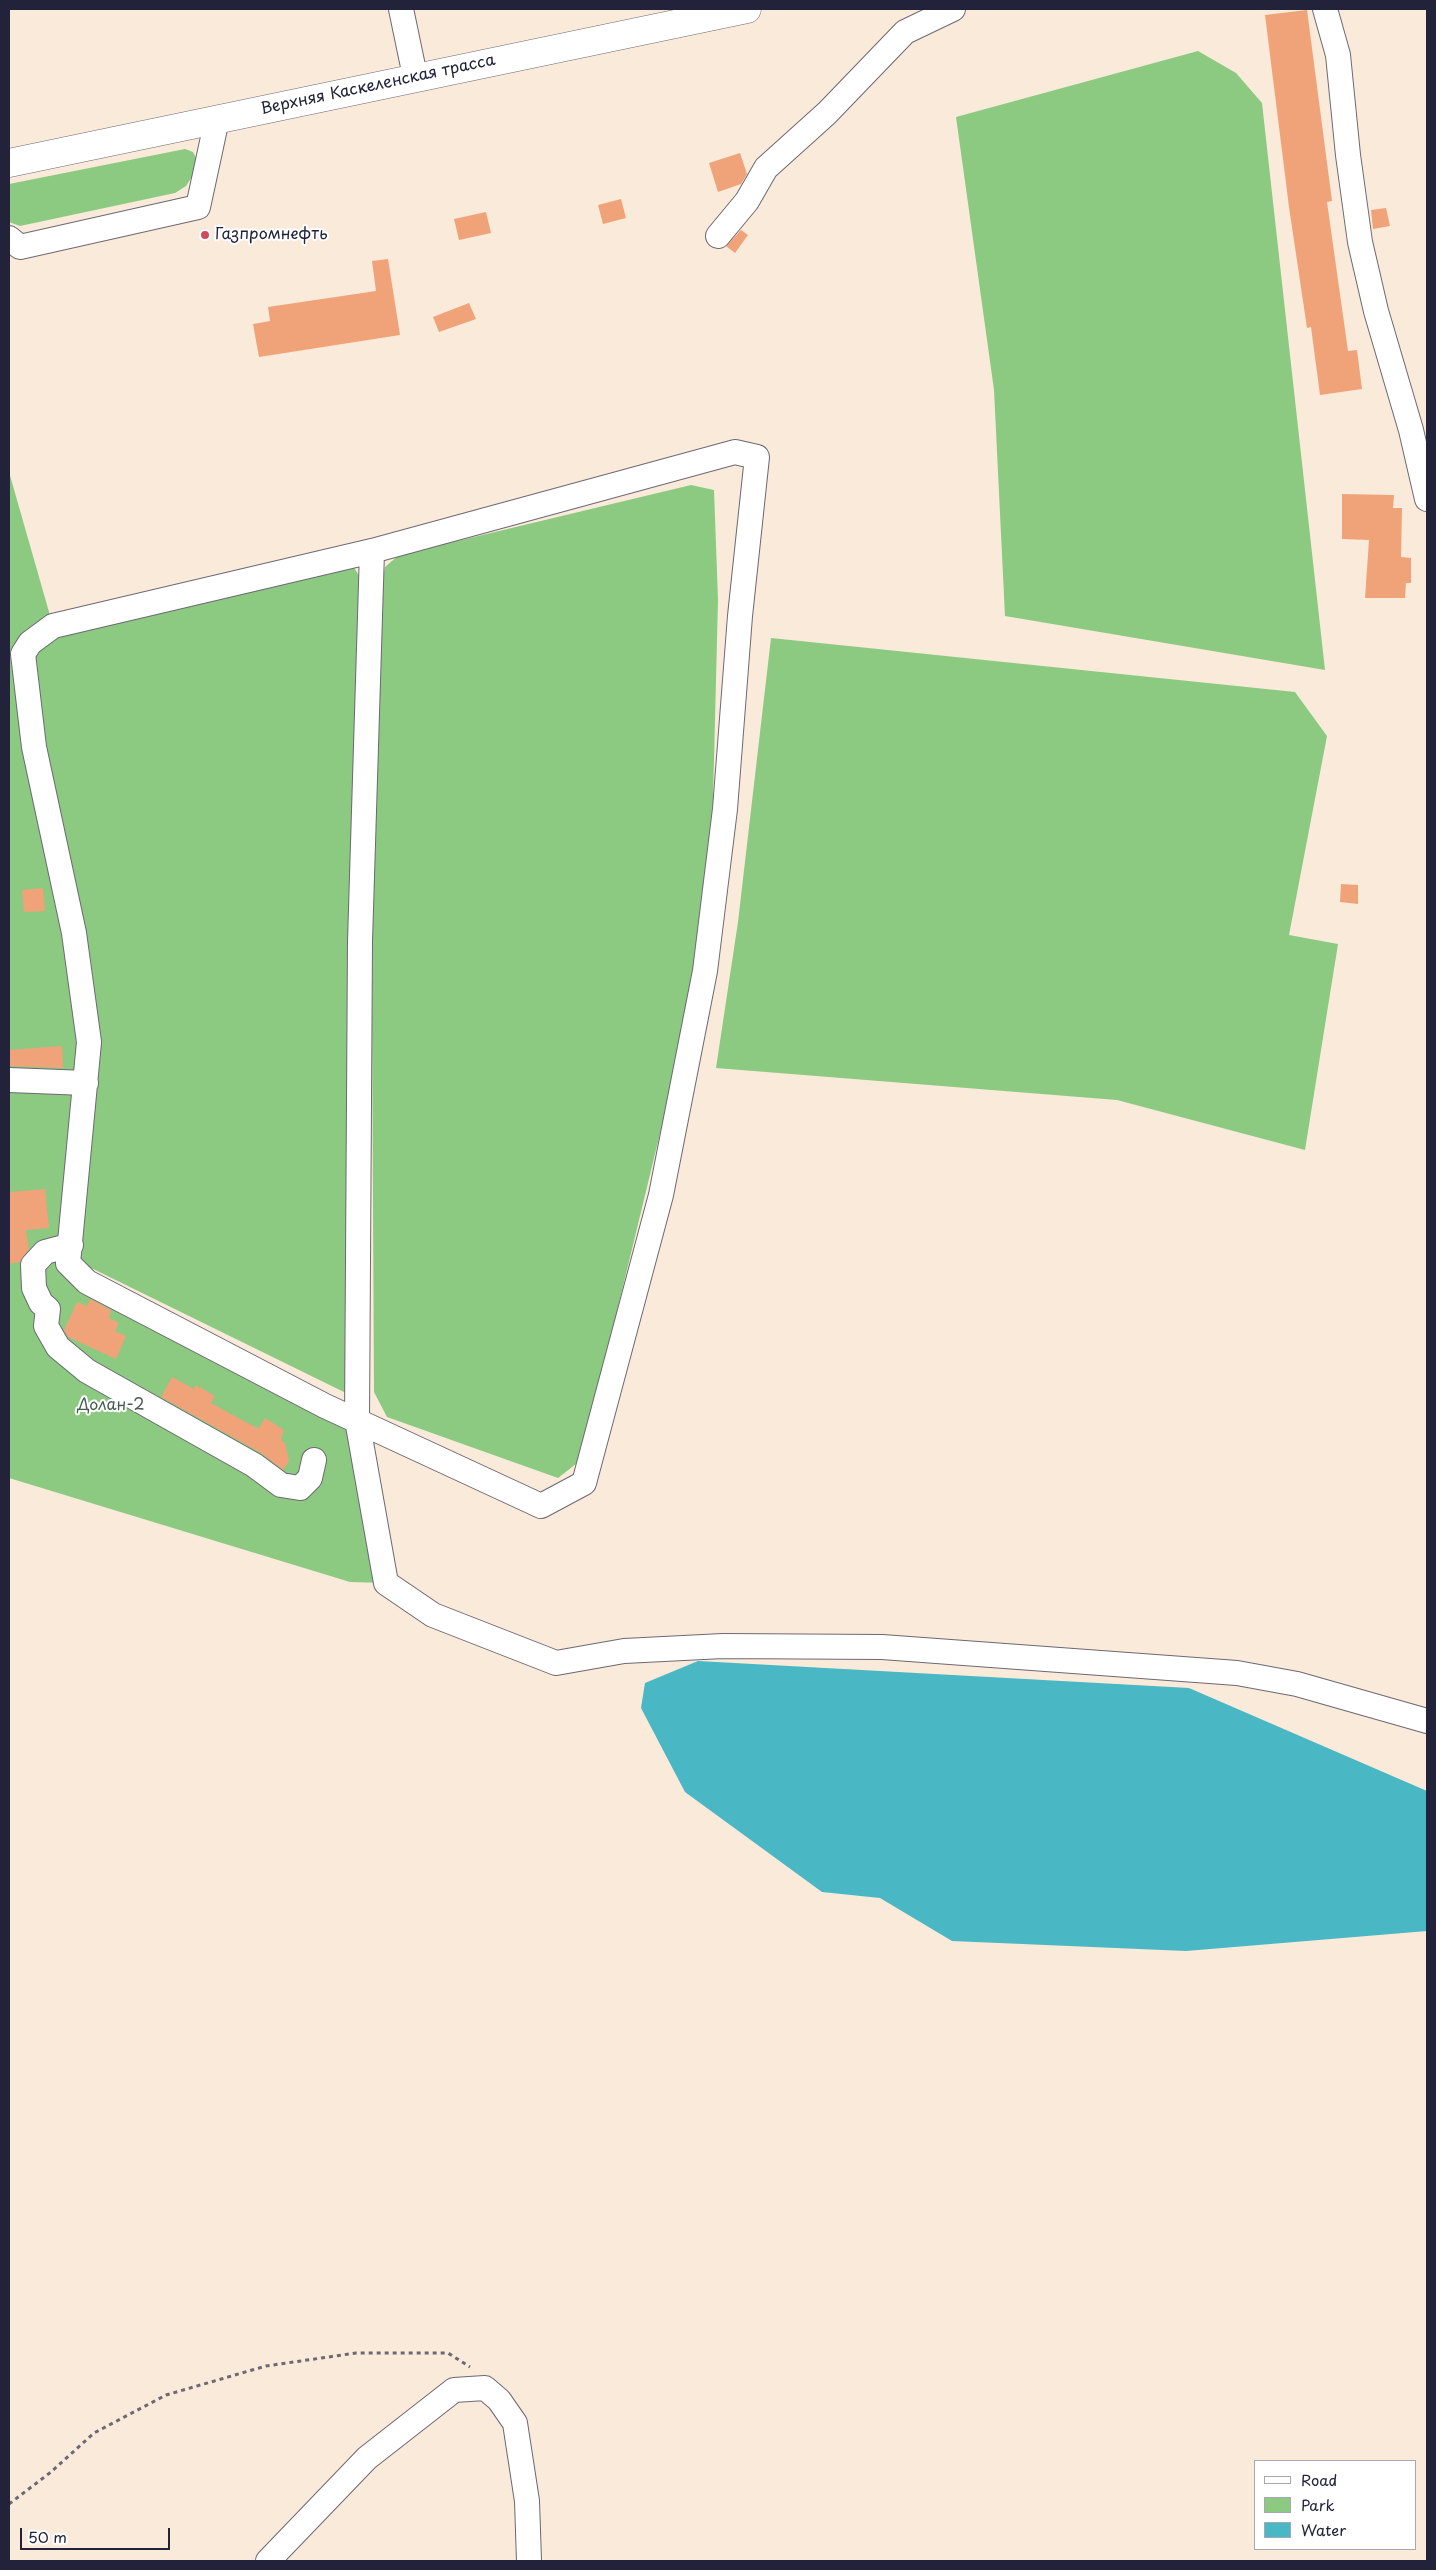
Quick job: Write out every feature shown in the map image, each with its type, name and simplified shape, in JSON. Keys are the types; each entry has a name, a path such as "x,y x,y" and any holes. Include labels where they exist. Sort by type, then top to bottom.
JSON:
{"main road":[{"name":"Верхняя Каскеленская трасса","path":"9,163 415,76 747,9"}],"street":[{"path":"401,9 415,76"},
{"path":"718,236 747,201 766,168 827,113 905,32 953,9"},
{"path":"1325,9 1338,55 1348,156 1360,242 1376,311 1411,430 1427,500"},
{"path":"9,238 20,247 198,207 217,119"},
{"path":"735,452 757,457 740,616 725,809 705,971 661,1195 584,1483 541,1506 325,1406 87,1282 68,1263 86,1083 89,1042 74,933 34,747 23,654 30,643 52,626 372,551 735,452"},
{"path":"372,551 360,941 357,1420 386,1583 433,1615 556,1663 624,1651 723,1646 882,1647 1237,1673 1297,1684 1427,1721"},
{"path":"9,1080 86,1083"},
{"path":"71,1245 46,1252 33,1266 34,1288 41,1303 48,1308 46,1326 58,1347 86,1371 254,1465 281,1485 300,1488 310,1478 314,1460"},
{"path":"268,2561 367,2458 454,2390 485,2388 499,2400 515,2423 527,2501 529,2561"}],"path":[{"path":"9,2504 51,2472 94,2433 166,2395 266,2366 356,2353 448,2353 475,2370 485,2388"}],"green space":[{"path":"1198,51 1236,73 1262,103 1325,670 1005,616 994,390 956,117"},
{"path":"185,149 193,152 197,160 195,172 186,186 175,193 20,226 9,222 9,184"},
{"name":"Долан-2","path":"9,472 53,626 30,643 89,1042 68,1263 357,1420 386,1583 350,1582 9,1478"},
{"path":"691,485 714,490 718,600 712,839 691,1005 581,1460 558,1478 387,1417 374,1392 372,1017 374,735 378,606 385,567 399,555"},
{"path":"350,561 361,579 348,1394 81,1263 75,1249 92,1041 27,659 54,633"},
{"path":"771,638 1295,692 1327,736 1289,935 1338,944 1305,1150 1117,1100 716,1068 738,922"}],"water":[{"path":"698,1661 1189,1688 1427,1791 1427,1931 1186,1951 952,1941 880,1898 822,1892 685,1792 641,1708 645,1683"}],"building":[{"path":"1307,10 1332,201 1327,202 1348,351 1357,350 1362,389 1320,395 1311,327 1307,328 1289,207 1265,15"},
{"path":"740,153 747,174 741,184 718,192 709,163"},
{"path":"621,199 626,218 603,224 598,205"},
{"path":"1386,208 1390,226 1373,229 1371,210"},
{"path":"486,212 491,233 459,240 454,219"},
{"path":"741,230 748,235 735,253 726,246"},
{"path":"388,259 400,335 259,357 253,324 270,321 268,307 376,291 372,261"},
{"path":"469,303 476,319 439,332 433,317"},
{"path":"1342,494 1394,495 1393,508 1402,508 1401,557 1411,558 1411,583 1406,583 1405,598 1365,598 1369,540 1342,539"},
{"path":"1341,884 1358,885 1358,904 1340,902"},
{"path":"43,888 45,911 24,912 22,890"},
{"path":"62,1046 63,1068 9,1066 9,1050"},
{"path":"45,1189 49,1228 26,1230 29,1249 20,1262 9,1264 9,1192"},
{"path":"90,1299 111,1310 109,1318 119,1323 115,1331 126,1336 116,1359 68,1337 64,1330 77,1302 87,1306"},
{"path":"172,1377 194,1389 196,1385 215,1396 211,1403 253,1426 259,1428 265,1418 284,1430 281,1440 285,1443 289,1461 283,1470 261,1453 161,1397"}],"place":[{"name":"Газпромнефть","path":"205,235"}]}
